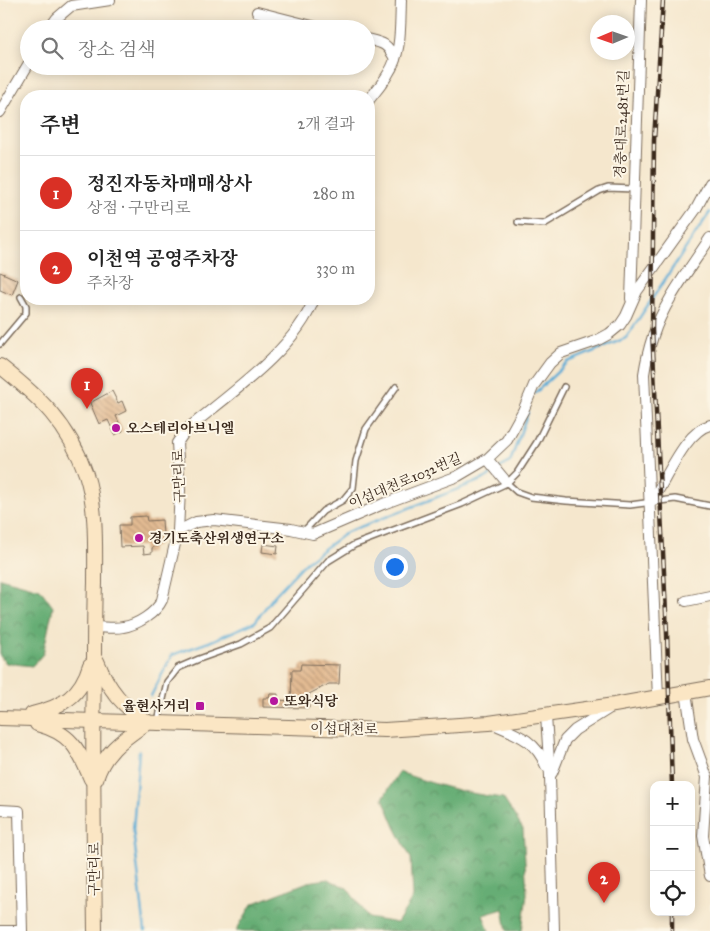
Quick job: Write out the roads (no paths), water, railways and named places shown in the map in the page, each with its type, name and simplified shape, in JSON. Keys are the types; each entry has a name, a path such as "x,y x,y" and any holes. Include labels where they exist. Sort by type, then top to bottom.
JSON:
{"street":[{"path":"56,20 71,6 110,0"},
{"path":"375,92 388,74 395,59 402,0"},
{"name":"경충대로2481번길","path":"631,304 641,0"},
{"path":"257,12 289,20"},
{"path":"385,44 399,34"},
{"path":"375,41 385,44 390,48 395,59"},
{"path":"0,112 22,75"},
{"path":"707,198 710,184"},
{"name":"이섭대천로1032번길","path":"178,531 196,522 214,520 292,529 313,534 458,476 487,459 507,440 523,411 534,385 550,363 561,353 596,341 620,325 637,291 696,209 707,198"},
{"path":"658,698 644,374 648,352 659,321 710,238"},
{"name":"구만리로","path":"94,627 122,628 154,611 159,606 178,531 180,490 177,443 179,438 284,346 308,314 312,305"},
{"name":"구만리로","path":"0,366 30,389 54,415 75,449 86,474 92,499 95,528 93,720 95,931"},
{"path":"650,502 686,443 703,427 710,425"},
{"path":"489,461 506,481"},
{"path":"686,601 710,596"},
{"path":"94,653 103,676 124,705 136,715 153,723"},
{"path":"6,718 52,710 68,700 78,691 87,676 94,653"},
{"name":"이섭대천로","path":"6,718 360,730 419,729 546,716 710,688"},
{"path":"686,692 693,739 707,777 703,836 710,876"},
{"path":"550,776 565,740 575,730 614,705"},
{"path":"546,716 550,776 554,931"},
{"path":"6,718 53,728 65,736 75,746 94,787"},
{"path":"94,787 101,765 109,753 124,739 153,723"},
{"path":"489,723 529,740 542,755 550,776"},
{"path":"0,810 19,811 22,931 0,931"}],"lane":[{"name":"경충대로2481번길","path":"518,222 544,224 603,189 634,189"},
{"path":"0,344 26,313 25,305"},
{"name":"이섭대천로1032번길","path":"303,532 323,511 343,500 353,488 356,461 366,429 396,387"},
{"path":"153,723 167,682 178,668 241,644 270,628 328,561 354,545 462,504 506,481 517,473 538,442 564,387"},
{"path":"506,481 517,492 531,497 630,505 675,499 710,506"}],"waterway":[{"path":"535,393 568,362 626,338 710,212"},
{"path":"498,469 510,462 528,412"},
{"path":"151,696 172,655 209,642 255,622 274,596 306,562 347,532 484,479 494,473"},
{"path":"139,751 133,830 145,931"}],"railway":[{"path":"663,0 654,140 652,330 667,633 672,781"},
{"path":"672,916 672,931"}],"place":[{"name":"정진자동차매매상사","path":"87,409"},
{"name":"오스테리아브니엘","path":"116,428"},
{"name":"경기도축산위생연구소","path":"139,538"},
{"name":"또와식당","path":"274,701"},
{"name":"율현사거리","path":"200,706"},
{"name":"이천역 공영주차장","path":"604,903"}]}
